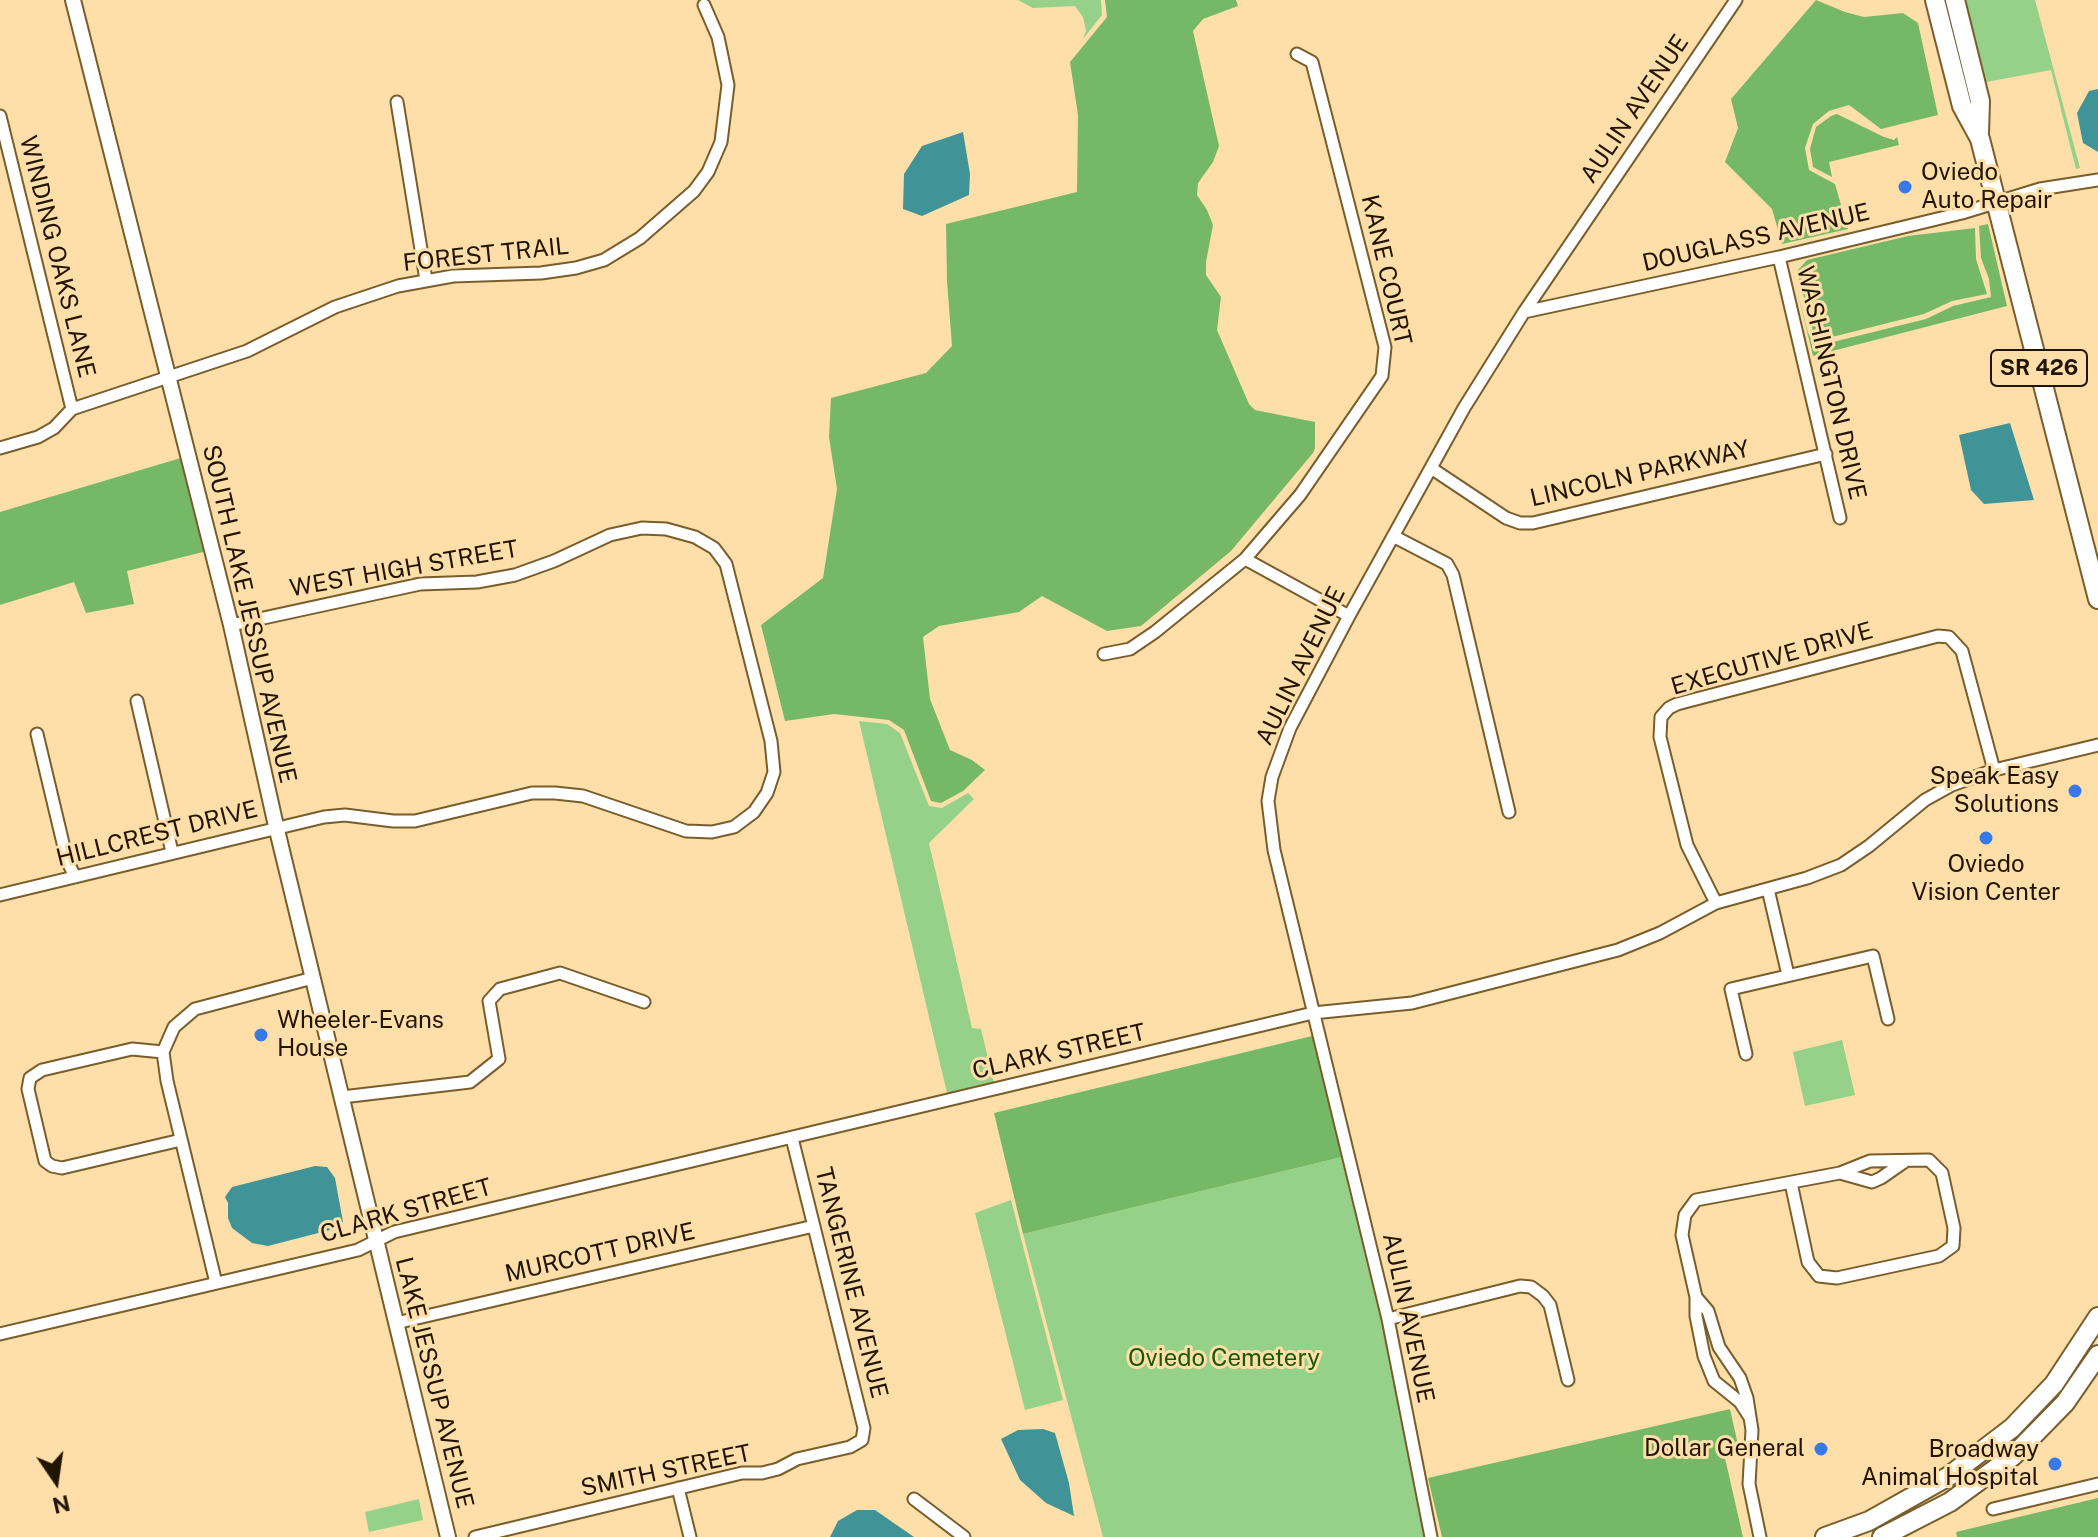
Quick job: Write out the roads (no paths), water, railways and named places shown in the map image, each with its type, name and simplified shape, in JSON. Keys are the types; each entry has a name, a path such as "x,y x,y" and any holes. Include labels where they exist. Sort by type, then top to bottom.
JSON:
{"main road":[{"name":"SR 426","path":"1935,0 1962,106 1979,136 2098,599"},
{"name":"SR 426","path":"1955,0 1980,101 1979,136"},
{"path":"1825,1537 1869,1521 1949,1476 2012,1428 2054,1384 2098,1317"},
{"path":"1882,1537 1950,1502 2013,1456 2065,1403 2098,1355"}],"street":[{"name":"SOUTH LAKE JESSUP AVENUE","path":"73,0 231,625 376,1240"},
{"name":"AULIN AVENUE","path":"1431,1537 1388,1319 1274,850 1268,801 1272,777 1290,728 1349,616 1431,468 1524,312 1736,0"},
{"name":"FOREST TRAIL","path":"0,448 38,437 54,428 72,409 247,351 335,307 398,286 453,276 541,273 576,268 604,260 640,238 694,191 708,172 721,142 728,85 721,46 704,5"},
{"name":"KANE COURT","path":"1104,654 1130,649 1142,641 1245,559 1300,495 1382,376 1385,347 1312,62 1297,54"},
{"path":"397,102 426,280"},
{"name":"WINDING OAKS LANE","path":"0,116 72,409"},
{"name":"DOUGLASS AVENUE","path":"1524,312 1779,257 2040,189 2098,180"},
{"name":"WASHINGTON DRIVE","path":"1779,257 1840,518"},
{"name":"LINCOLN PARKWAY","path":"1431,468 1506,518 1533,523 1826,454"},
{"name":"WEST HIGH STREET","path":"231,625 420,584 477,582 515,575 610,535 642,528 666,529 695,537 714,548 726,564 747,641"},
{"path":"1393,536 1447,564 1453,575 1509,812"},
{"path":"1245,559 1349,616"},
{"name":"EXECUTIVE DRIVE","path":"1716,903 1687,845 1660,737 1661,717 1677,704 1938,636 1949,637 1957,642 1962,651 1994,770"},
{"name":"HILLCREST DRIVE","path":"0,895 276,826 345,815 415,821 532,793 583,796 686,831 712,832 734,827 754,812 767,793 774,772 771,741 747,641"},
{"path":"137,701 172,852"},
{"path":"37,734 67,860 75,877"},
{"name":"CLARK STREET","path":"0,1334 358,1250 394,1232 1313,1013 1412,1003 1618,950 1660,933 1716,903 1841,865 1925,800 1952,785 1994,770 2098,745"},
{"path":"1768,889 1788,975"},
{"path":"1746,1054 1731,989 1873,956 1888,1019"},
{"path":"342,1097 470,1082 499,1059 489,1001 500,989 560,973 644,1002"},
{"path":"216,1283 167,1081 163,1052 174,1027 195,1009 313,978"},
{"path":"163,1052 132,1049 42,1070 30,1078 28,1089 45,1161 52,1166 62,1168 181,1140"},
{"name":"TANGERINE AVENUE","path":"792,1138 864,1428 862,1440"},
{"path":"1749,1416 1740,1402 1714,1381 1708,1372 1682,1235 1685,1215 1696,1200 1840,1173 1870,1161 1929,1160 1942,1173 1954,1228 1953,1246 1939,1256 1837,1278 1819,1276 1808,1262 1791,1183"},
{"path":"1840,1173 1872,1182 1904,1162"},
{"name":"MURCOTT DRIVE","path":"396,1323 814,1226"},
{"name":"LAKE JESSUP AVENUE","path":"376,1240 448,1537"},
{"path":"1388,1319 1520,1286 1531,1287 1550,1305 1568,1380"},
{"path":"1696,1297 1708,1311 1726,1361 1743,1385 1752,1430 1749,1484 1760,1537"},
{"path":"1708,1372 1726,1361"},
{"path":"1729,1395 1743,1385"},
{"name":"SMITH STREET","path":"475,1537 742,1473 778,1469 797,1459 850,1447 862,1440"},
{"path":"1993,1509 2098,1484"},
{"path":"678,1488 690,1537"},
{"path":"914,1499 964,1537"}],"water":[{"path":"2098,89 2098,152 2083,143 2077,113 2089,91"},
{"path":"963,132 970,174 969,195 922,216 903,209 904,174 922,146"},
{"path":"2010,423 2034,500 1984,504 1971,490 1959,435"},
{"path":"315,1166 327,1167 335,1178 343,1222 330,1230 268,1246 252,1243 232,1228 225,1197 232,1187"},
{"path":"1043,1429 1055,1433 1069,1483 1074,1516 1046,1503 1020,1480 1001,1439 1018,1430"},
{"path":"857,1510 875,1510 914,1537 830,1537 838,1521"}],"place":[{"name":"Oviedo Auto Repair","path":"1905,187"},
{"name":"Speak Easy Solutions","path":"2075,791"},
{"name":"Oviedo Vision Center","path":"1986,838"},
{"name":"Wheeler-Evans House","path":"261,1035"},
{"name":"Dollar General","path":"1821,1449"},
{"name":"Broadway Animal Hospital","path":"2055,1464"}],"park label":[{"name":"Oviedo Cemetery","path":"1224,1359"}]}
